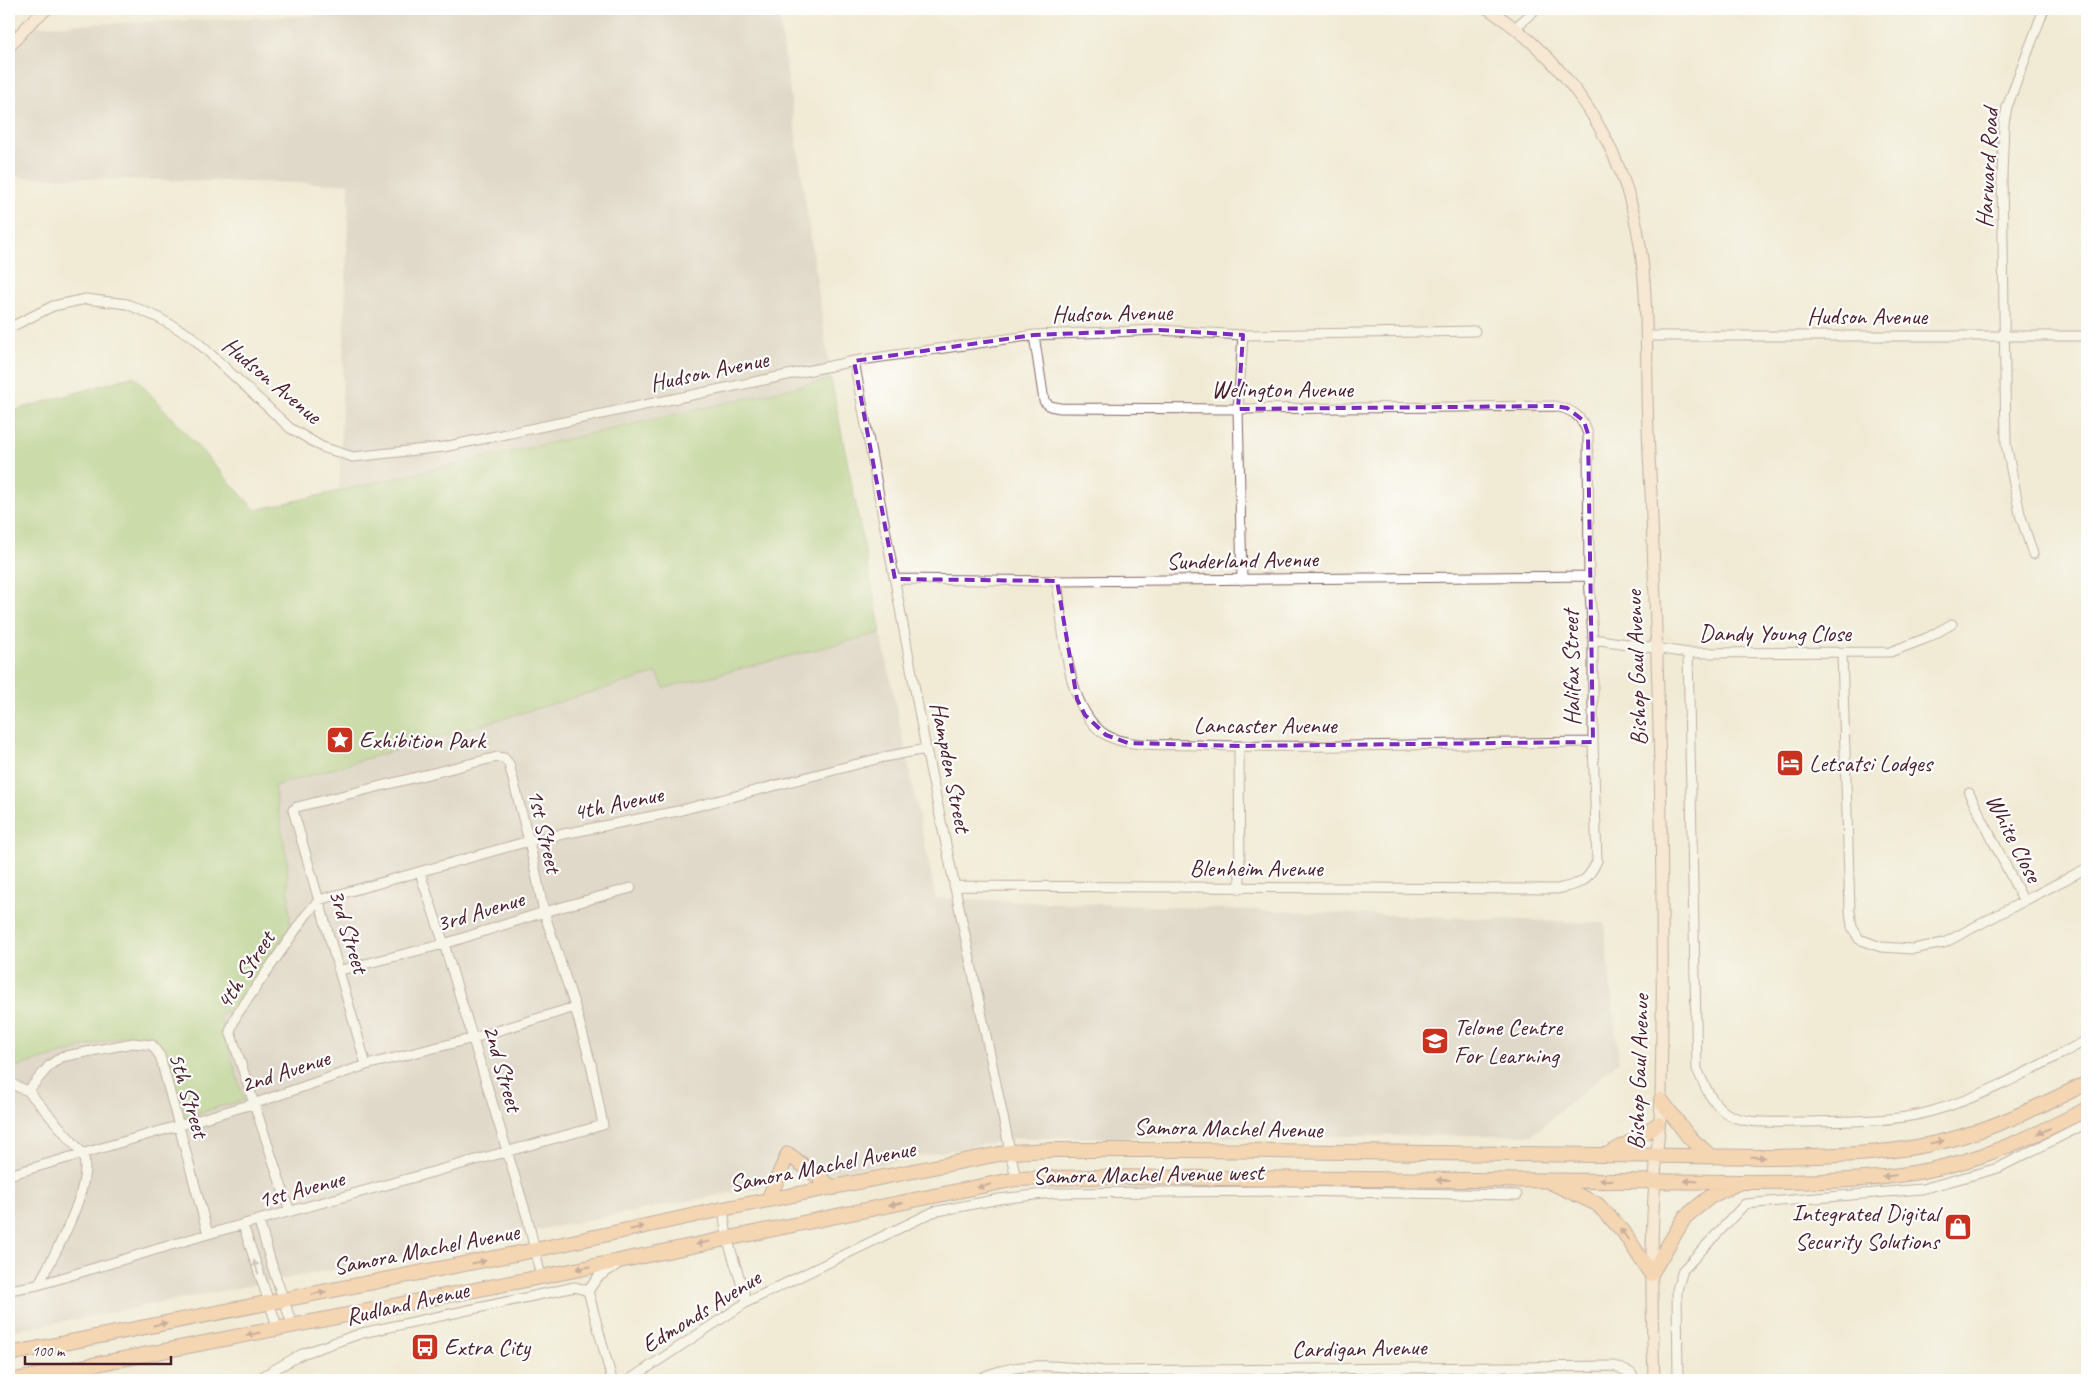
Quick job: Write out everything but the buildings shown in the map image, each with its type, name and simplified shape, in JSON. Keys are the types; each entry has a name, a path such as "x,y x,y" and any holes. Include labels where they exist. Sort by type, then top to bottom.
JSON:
{"highway":[{"path":"1657,1155 1801,1156 1908,1148 1975,1132 2051,1102 2087,1083"},
{"path":"1661,1100 1688,1136 1708,1154"},
{"path":"1654,1180 1740,1182 1874,1178 1945,1167 2028,1138 2087,1109"},
{"path":"1605,1156 1658,1124"},
{"name":"Samora Machel Avenue","path":"9,1354 535,1250 723,1209 1009,1152 1170,1150 1605,1156 1657,1155"},
{"path":"768,1200 788,1154 833,1188"},
{"name":"Samora Machel Avenue","path":"15,1380 293,1327 1016,1179 1094,1177 1654,1180"},
{"path":"1544,1180 1597,1204 1623,1231 1652,1274 1685,1216 1711,1196 1740,1182"}],"main road":[{"path":"9,47 31,22 47,9"},
{"name":"Bishop Gaul Avenue","path":"1488,9 1516,27 1558,68 1575,90 1603,134 1622,177 1642,252 1657,649 1662,903 1661,1100 1654,1180 1652,1274 1654,1380"}],"street":[{"path":"1516,27 1536,9"},
{"name":"Harward Road","path":"2033,554 2020,514 2006,444 2003,336 2004,123 2007,107 2044,9"},
{"name":"Hudson Avenue","path":"9,328 53,306 86,299 127,304 157,317 191,336 290,428 322,447 353,457 444,447 854,361 1034,335 1159,330 1243,335 1474,331"},
{"name":"Welington Avenue","path":"1034,335 1041,392 1044,400 1050,406 1060,408 1238,409 1554,406 1567,408 1584,421"},
{"path":"1242,580 1238,409 1243,335"},
{"name":"Hudson Avenue","path":"1646,336 2087,336"},
{"name":"Hampden Street","path":"854,361 926,749 1016,1179"},
{"name":"Halifax Street","path":"1557,889 1576,885 1590,877 1597,861 1593,742 1593,638 1589,576 1588,434 1584,421"},
{"name":"Sunderland Avenue","path":"895,580 1242,580 1589,576"},
{"name":"Lancaster Avenue","path":"1057,581 1071,679 1077,699 1085,714 1106,735 1128,743 1239,746 1593,742"},
{"name":"Dandy Young Close","path":"1593,638 1688,653 1842,654 1890,652 1904,648 1952,624"},
{"path":"1688,653 1697,1069 1709,1094 1726,1114 1755,1122 1858,1121 1928,1113 1975,1096 2016,1078 2087,1040"},
{"path":"1842,654 1850,911 1852,927 1859,939 1881,947 1913,950 1944,943 2022,900 2087,868"},
{"path":"1239,746 1240,888"},
{"name":"4th Avenue","path":"319,900 529,841 678,811 884,757 926,749"},
{"name":"1st Street","path":"293,810 297,807 497,757 504,758 509,764 529,841 544,912 575,1007 591,1064 603,1124"},
{"name":"White Close","path":"1969,794 2022,900"},
{"name":"3rd Street","path":"293,810 366,1065"},
{"name":"2nd Street","path":"420,873 474,1038 506,1153 528,1220 541,1277"},
{"name":"Blenheim Avenue","path":"954,886 1557,889"},
{"name":"3rd Avenue","path":"340,970 444,944 544,912 631,888"},
{"name":"4th Street","path":"290,1212 256,1103 230,1031 231,1024 306,915 319,900"},
{"name":"2nd Avenue","path":"9,1175 178,1124 256,1103 366,1065 474,1038 575,1007"},
{"name":"5th Street","path":"28,1091 49,1066 61,1057 133,1043 152,1046 160,1056 208,1234"},
{"path":"9,1083 28,1091 83,1154 86,1164 85,1174 68,1226 57,1253 38,1285"},
{"path":"1678,1380 1677,1290 1683,1270 1745,1204 1922,1189 1998,1168 2087,1123"},
{"name":"1st Avenue","path":"9,1290 38,1285 208,1234 506,1153 603,1124"},
{"name":"Samora Machel Avenue west","path":"796,1277 933,1212 999,1199 1053,1192 1285,1191 1517,1195"},
{"path":"723,1209 728,1238 747,1302"},
{"path":"259,1221 293,1327"},
{"path":"243,1225 278,1330"},
{"path":"612,1380 588,1291 598,1277 626,1259"},
{"name":"Edmonds Avenue","path":"629,1380 747,1302 796,1277"},
{"name":"Rudland Avenue","path":"256,1380 302,1354 362,1333 575,1287 588,1291"},
{"name":"Cardigan Avenue","path":"976,1380 1013,1367 1051,1366 1107,1376 1614,1366 1631,1373 1635,1380"}],"highlighted area":[{"path":"1159,330 1243,335 1238,409 1555,406 1567,408 1584,421 1588,434 1593,742 1239,746 1128,743 1106,735 1085,715 1077,699 1057,581 895,579 854,361 1034,335"}],"shaded area":[{"path":"493,9 778,9 831,379 339,491 349,184 9,177 9,27"},
{"path":"881,633 936,898 1604,923 1619,1061 1532,1135 1015,1138 9,1332 9,1069 134,1033 135,1041 154,1035 181,1118 219,1014 287,859 273,786 658,673 664,688"}],"green space":[{"path":"134,376 255,510 831,379 881,633 664,688 657,673 274,786 287,859 290,926 237,1009 219,1014 244,1100 181,1118 154,1035 135,1042 133,1033 9,1069 9,412"}],"place":[{"name":"Exhibition Park","path":"340,740"},
{"name":"Letsatsi Lodges","path":"1790,763"},
{"name":"Telone Centre For Learning","path":"1435,1041"},
{"name":"Integrated Digital Security Solutions","path":"1958,1227"},
{"name":"Extra City","path":"425,1347"}]}
